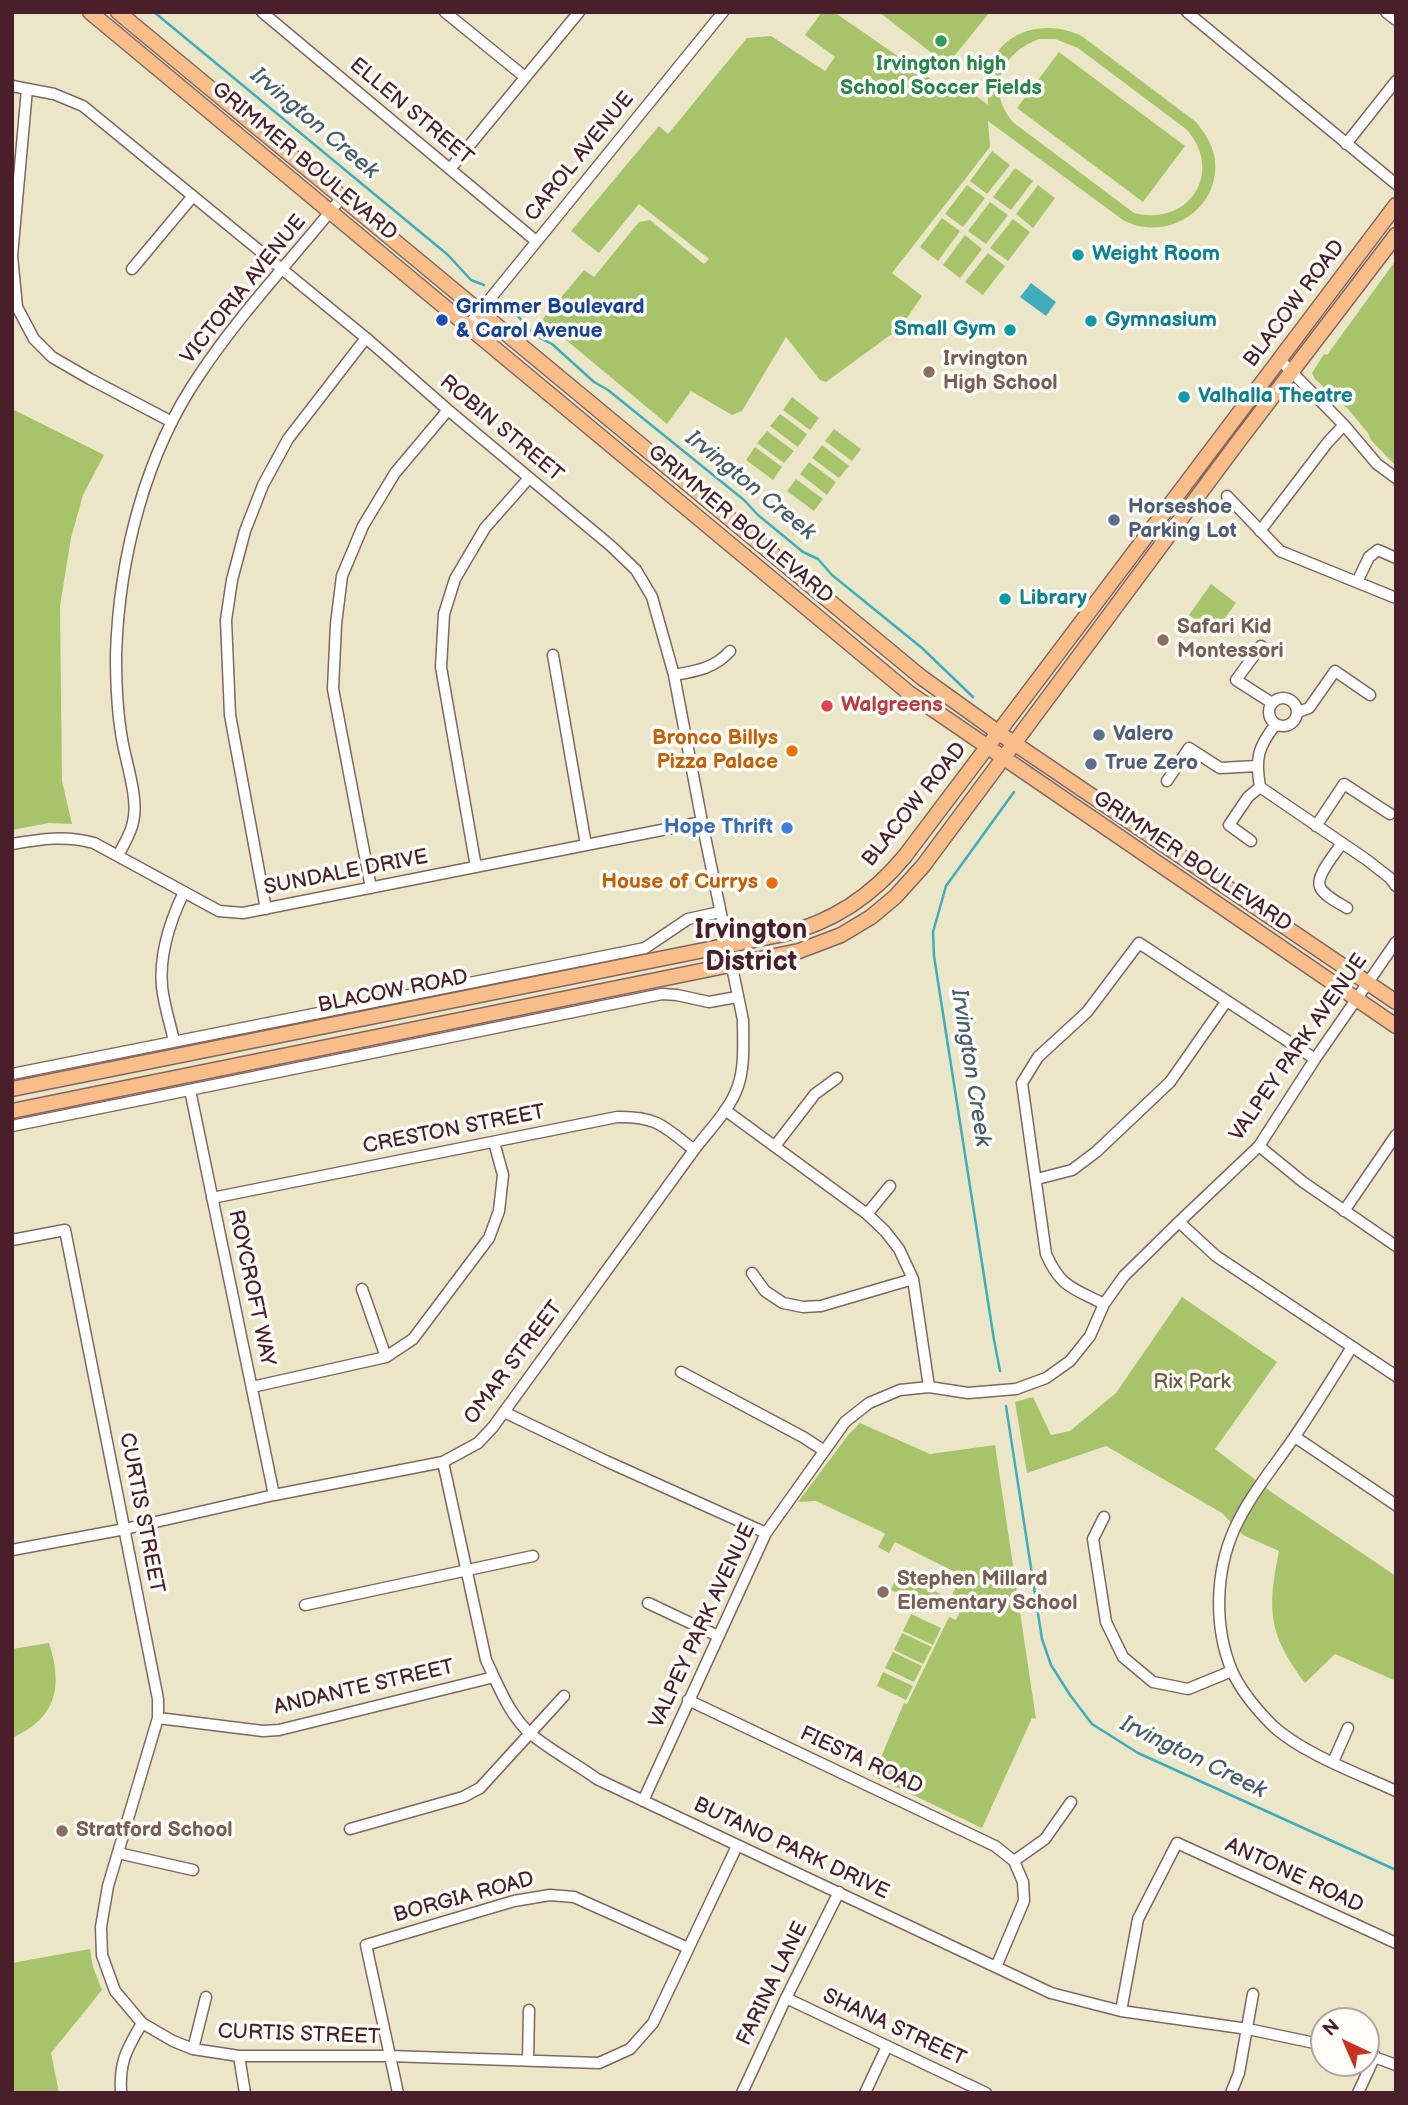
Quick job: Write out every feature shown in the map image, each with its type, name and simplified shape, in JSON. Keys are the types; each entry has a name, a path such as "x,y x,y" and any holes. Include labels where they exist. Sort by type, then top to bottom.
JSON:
{"main road":[{"name":"GRIMMER BOULEVARD","path":"90,12 909,693 1396,1026"},
{"name":"GRIMMER BOULEVARD","path":"118,12 910,669 999,733 1396,1003"},
{"name":"BLACOW ROAD","path":"12,1089 727,946 805,929 835,916 860,900 898,864 1396,205"},
{"name":"BLACOW ROAD","path":"12,1111 810,948 841,935 871,917 895,897 916,874 1396,235"}],"street":[{"name":"ELLEN STREET","path":"262,12 536,241"},
{"path":"445,12 525,77"},
{"path":"450,169 579,12"},
{"name":"CAROL AVENUE","path":"468,326 723,12"},
{"path":"1186,12 1396,184"},
{"path":"1386,12 1396,20"},
{"path":"1346,144 1396,81"},
{"name":"ROBIN STREET","path":"12,86 54,94 83,106 366,338 636,570 652,597 674,675 730,964"},
{"path":"27,89 12,256 17,307 34,339 52,357 172,422"},
{"path":"132,269 193,196"},
{"name":"VICTORIA AVENUE","path":"118,856 133,823 135,807 118,703 117,622 125,565 144,490 172,422 198,377 232,328 342,197"},
{"path":"266,909 230,715 226,620 232,580 245,531 263,485 288,439 366,338"},
{"path":"1280,360 1345,425 1377,464 1396,478"},
{"path":"371,888 333,688 335,624 342,576 363,526 395,473 448,410"},
{"path":"1260,531 1328,442 1345,425"},
{"path":"477,867 440,667 444,614 455,579 485,527 529,478"},
{"path":"1227,496 1280,551 1396,598"},
{"path":"1357,582 1369,557 1378,550 1396,558"},
{"path":"1261,646 1236,680 1272,704"},
{"path":"674,675 703,670 721,662 730,651"},
{"path":"553,655 586,845"},
{"path":"1297,712 1309,708 1335,671 1370,695"},
{"path":"1280,698 1289,699 1296,705 1297,712 1296,719 1285,726 1272,721 1269,712 1272,704 1280,698"},
{"path":"1276,724 1261,743 1257,766 1260,787 1367,860 1396,886"},
{"path":"1167,781 1189,748 1220,768 1257,766"},
{"path":"1317,826 1344,784 1390,814"},
{"path":"1251,841 1229,825 1248,797 1260,787"},
{"name":"SUNDALE DRIVE","path":"12,844 67,838 94,843 219,911 243,913 702,822"},
{"path":"1342,843 1320,876 1318,885 1347,908"},
{"path":"174,1041 162,987 163,958 167,934 184,892"},
{"name":"BLACOW ROAD","path":"12,1074 645,948 688,919 720,912"},
{"name":"VALPEY PARK AVENUE","path":"643,1801 766,1533 845,1422 869,1403 900,1390 929,1387 968,1393 1016,1389 1046,1378 1070,1361 1090,1336 1104,1304 1124,1276 1259,1146 1396,942"},
{"path":"1104,1304 1067,1285 1055,1273 1046,1254 1022,1083 1038,1057 1087,1012 1139,943 1315,1059"},
{"name":"OMAR STREET","path":"12,1550 125,1529 274,1494 443,1462 478,1443 493,1427 725,1110 738,1086 743,1052 743,1020 730,964"},
{"path":"12,1126 662,994 709,1002 737,996"},
{"path":"1037,1179 1072,1170 1097,1152 1170,1082 1226,1002"},
{"path":"775,1146 816,1094 837,1078"},
{"name":"ROYCROFT WAY","path":"190,1090 274,1494"},
{"path":"725,1110 867,1214 886,1231 899,1249 913,1279 929,1387"},
{"name":"CRESTON STREET","path":"212,1198 617,1117 639,1116 656,1122 694,1150"},
{"path":"1344,1211 1396,1135"},
{"path":"252,1387 386,1357 414,1339 489,1238 499,1211 503,1175 494,1142"},
{"path":"1259,1146 1303,1182 1396,1246"},
{"path":"867,1214 890,1186"},
{"path":"1179,1222 1216,1256 1396,1377"},
{"name":"CURTIS STREET","path":"12,1240 65,1230 158,1699 158,1718 107,1892 101,1927 102,1955 116,1991 142,2023 193,2049 239,2056 389,2056 598,2063 630,2049 653,2023 737,1846"},
{"path":"752,1273 765,1291 783,1303 803,1307 821,1306 913,1279"},
{"path":"362,1289 386,1357"},
{"path":"1352,1347 1252,1496 1233,1532 1220,1575 1220,1627 1232,1671 1254,1705 1275,1728 1309,1750 1396,1791"},
{"path":"681,1372 823,1450"},
{"path":"504,1412 766,1533"},
{"path":"1294,1437 1396,1506"},
{"name":"BUTANO PARK DRIVE","path":"443,1462 486,1660 494,1677 510,1708 531,1734 597,1779 1051,1993 1121,2011 1248,2029 1310,2042"},
{"path":"1104,1517 1093,1539 1106,1622 1123,1657 1153,1682 1188,1689 1232,1671"},
{"path":"304,1605 533,1556"},
{"path":"648,1603 718,1636"},
{"name":"ANDANTE STREET","path":"158,1718 263,1731 279,1730 494,1677"},
{"path":"350,1829 463,1797 480,1788 564,1696"},
{"name":"FIESTA ROAD","path":"688,1700 995,1846 1014,1861"},
{"path":"1333,1762 1348,1728"},
{"path":"996,1967 1024,1901 1023,1882 1014,1861 1045,1839 1071,1802"},
{"name":"ANTONE ROAD","path":"1121,2011 1138,1919 1177,1843 1396,1944"},
{"path":"118,1853 193,1870"},
{"name":"FARINA LANE","path":"742,2093 839,1892"},
{"name":"BORGIA ROAD","path":"389,2056 366,1945 514,1901 550,1895 575,1896 688,1948"},
{"path":"1231,2093 1239,2073 1253,1994"},
{"path":"193,2049 205,1997"},
{"name":"SHANA STREET","path":"786,1998 986,2093"},
{"path":"528,2060 529,2010"},
{"path":"121,2093 120,2075 124,2054 142,2023"},
{"path":"865,2093 887,2046"},
{"path":"239,2056 245,2093"},
{"path":"389,2056 398,2093"}],"green space":[{"path":"822,12 834,12 954,95 962,85 988,105 987,77 992,61 1000,49 1024,32 1054,28 1069,31 1083,37 1196,122 1208,140 1215,160 1214,178 1209,194 1187,218 1172,225 1156,228 1139,226 1123,220 988,121 990,147 892,273 922,296 900,328 826,382 820,380 786,337 742,411 732,415 691,391 667,424 542,320 584,270 594,277 639,222 650,220 704,264 709,259 639,204 599,253 571,231 659,126 668,134 747,38 771,36 825,71 835,57 805,35","holes":["1039,39 1055,39 1078,48 1186,129 1197,146 1202,162 1201,178 1195,192 1185,204 1171,212 1154,215 1134,213 1014,123 1000,98 1001,74 1015,53 1026,45"]},
{"name":"Irvington high School Soccer Fields","path":"879,12 990,12 947,65"},
{"path":"1059,52 1185,146 1143,202 1017,108"},
{"path":"992,151 1010,165 987,194 970,181"},
{"path":"1015,168 1033,181 1011,210 993,197"},
{"path":"967,185 985,198 963,227 945,214"},
{"path":"1038,185 1055,198 1033,228 1016,214"},
{"path":"990,202 1008,215 986,244 968,231"},
{"path":"942,218 960,231 938,261 920,247"},
{"path":"1013,219 1030,232 1008,261 990,248"},
{"path":"965,235 982,249 960,278 943,265"},
{"path":"988,253 1005,266 983,295 965,282"},
{"path":"1396,260 1396,466 1371,440 1349,410 1315,379 1312,373"},
{"path":"792,397 819,418 810,430 783,410"},
{"path":"12,409 104,455 83,495 71,538 60,606 62,781 72,824 49,823 12,830"},
{"path":"780,414 807,434 798,447 770,426"},
{"path":"834,429 861,449 852,461 825,441"},
{"path":"767,431 794,451 784,463 757,443"},
{"path":"822,445 849,466 839,478 812,458"},
{"path":"755,447 782,467 773,480 746,460"},
{"path":"809,462 836,482 827,495 800,474"},
{"path":"796,479 823,499 814,511 787,491"},
{"path":"1211,584 1236,603 1214,633 1189,615"},
{"name":"Rix Park","path":"1182,1297 1277,1362 1215,1449 1274,1494 1396,1576 1396,1681 1335,1654 1305,1683 1284,1650 1274,1621 1273,1590 1279,1551 1243,1535 1222,1513 1106,1446 1027,1473 1015,1402 1033,1397 1051,1435 1070,1431 1116,1393"},
{"path":"860,1423 930,1454 995,1445 1036,1719 1032,1718 982,1828 873,1776 904,1703 907,1704 949,1617 956,1620 965,1601 952,1595 961,1575 895,1542 889,1553 878,1547 885,1534 882,1532 816,1501 798,1502"},
{"path":"898,1574 945,1596 938,1612 891,1590"},
{"path":"911,1614 941,1628 933,1645 903,1631"},
{"path":"902,1633 932,1647 923,1664 894,1650"},
{"path":"49,1643 55,1673 53,1699 39,1721 12,1738 12,1649"},
{"path":"893,1652 922,1666 914,1682 885,1668"},
{"path":"883,1672 913,1686 906,1700 877,1686"},
{"path":"90,1949 93,1967 102,1990 51,2053 59,2093 12,2093 12,1963"}],"water":[{"path":"1031,283 1056,302 1046,316 1020,297"}],"waterway":[{"name":"Irvington Creek","path":"154,12 448,255 471,280 484,285"},
{"name":"Irvington Creek","path":"506,302 534,335 552,344 594,382 608,390 744,500 803,552 818,559 832,575 922,648 973,697"},
{"name":"Irvington Creek","path":"1000,1371 934,956 933,932 946,886 1014,792"},
{"name":"Irvington Creek","path":"1006,1406 1042,1639 1051,1665 1092,1724 1138,1753 1396,1870"}],"place":[{"name":"Irvington high School Soccer Fields","path":"941,41"},
{"name":"Weight Room","path":"1078,255"},
{"name":"Grimmer Boulevard & Carol Avenue","path":"442,320"},
{"name":"Gymnasium","path":"1091,321"},
{"name":"Small Gym","path":"1010,330"},
{"name":"Irvington High School","path":"929,372"},
{"name":"Valhalla Theatre","path":"1184,397"},
{"name":"Horseshoe Parking Lot","path":"1114,520"},
{"name":"Library","path":"1005,599"},
{"name":"Safari Kid Montessori","path":"1163,640"},
{"name":"Walgreens","path":"827,706"},
{"name":"Valero","path":"1099,735"},
{"name":"Bronco Billys Pizza Palace","path":"792,751"},
{"name":"True Zero","path":"1091,764"},
{"name":"Hope Thrift","path":"787,828"},
{"name":"House of Currys","path":"772,883"},
{"name":"Stephen Millard Elementary School","path":"883,1592"},
{"name":"Stratford School","path":"62,1831"}],"district":[{"name":"Irvington District","path":"751,947"}]}
